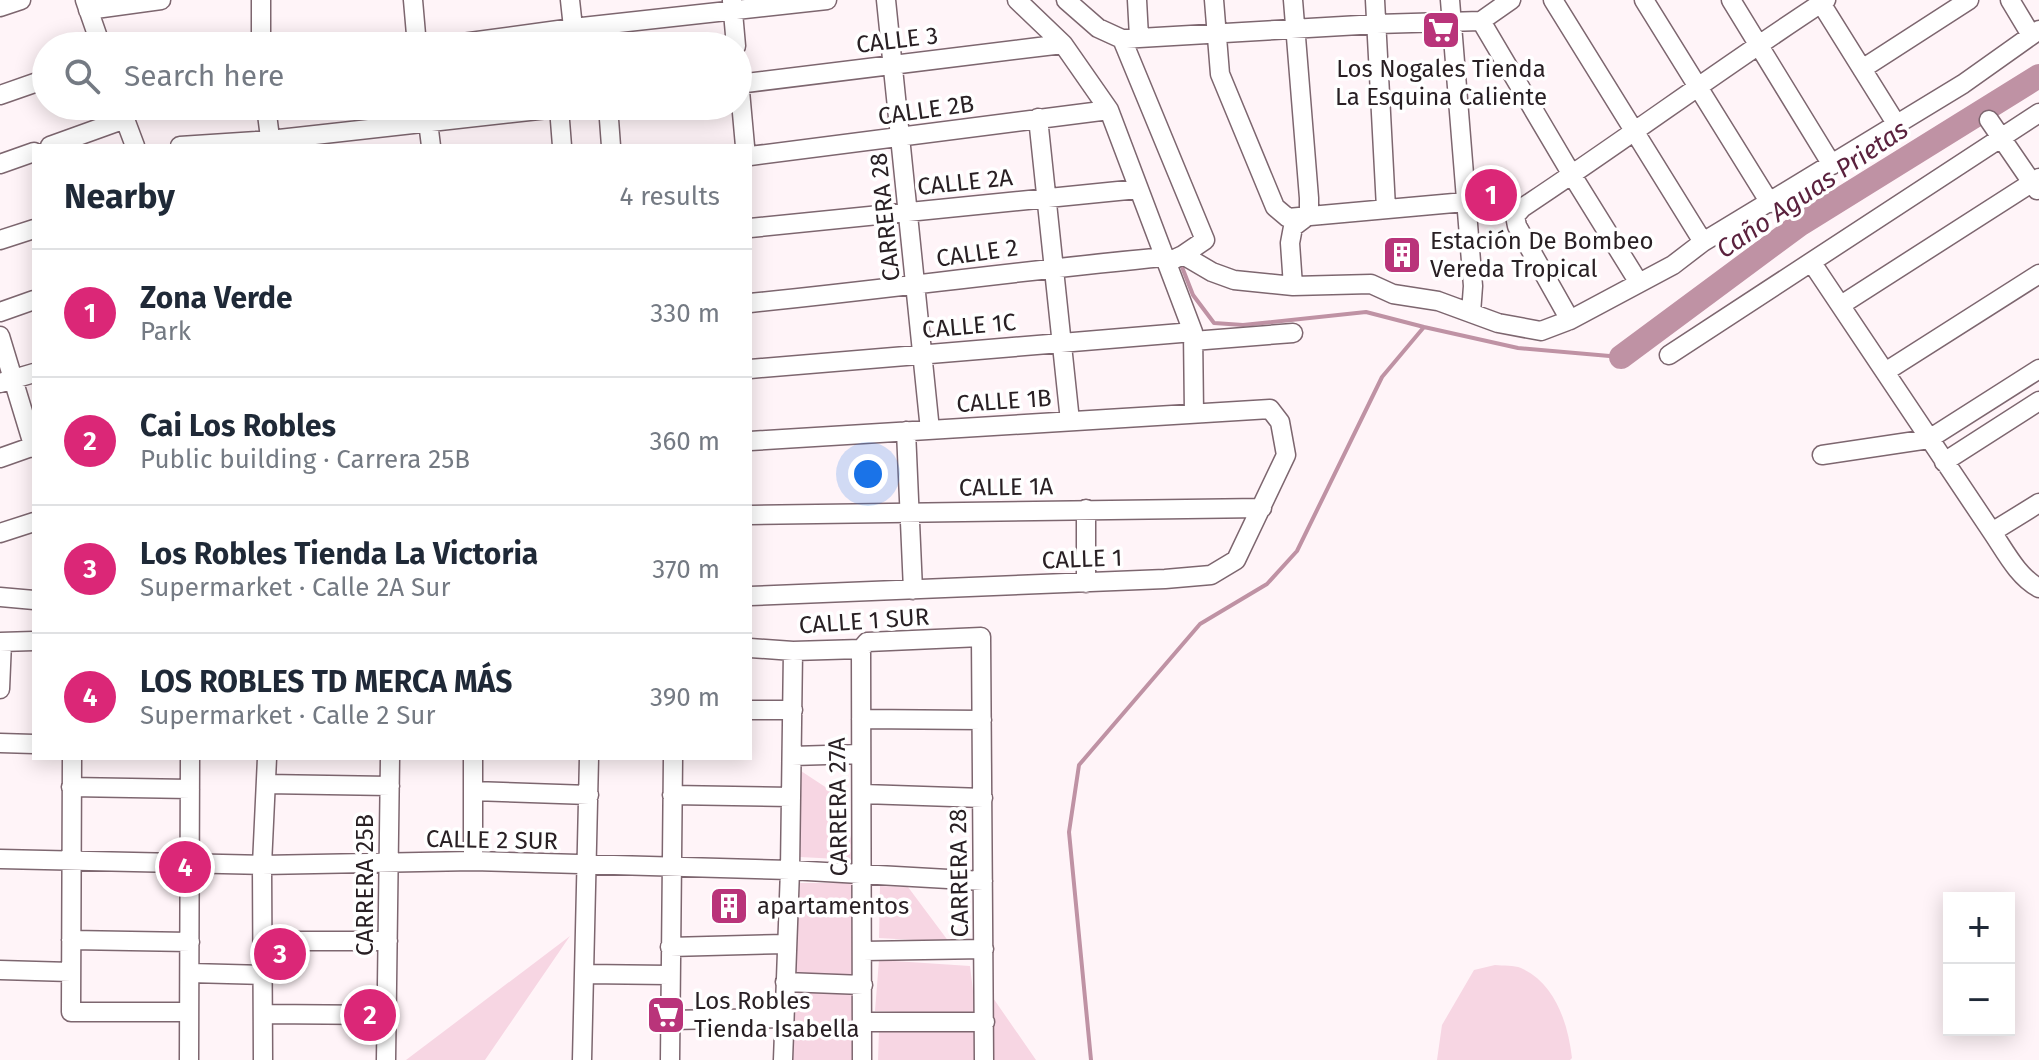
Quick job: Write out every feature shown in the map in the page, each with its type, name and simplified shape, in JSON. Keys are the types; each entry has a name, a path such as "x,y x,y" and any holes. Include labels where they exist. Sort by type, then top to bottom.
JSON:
{"street":[{"path":"0,7 21,0"},
{"path":"96,32 87,5 161,0"},
{"path":"261,0 261,32"},
{"path":"413,0 416,32"},
{"path":"570,0 573,32"},
{"path":"599,32 732,6 827,0"},
{"name":"CARRERA 28","path":"886,0 930,430"},
{"path":"1017,0 1063,44 1109,110 1138,189 1173,256 1193,336 1194,413"},
{"path":"1066,0 1098,28 1131,38 1481,21 1511,0"},
{"path":"1137,0 1131,38 1205,240 1173,256"},
{"path":"1214,0 1220,74 1275,207 1288,218 1465,202"},
{"path":"1293,0 1309,215"},
{"path":"1375,0 1386,208"},
{"path":"1450,0 1473,286 1471,313"},
{"path":"1553,0 1703,242"},
{"path":"1644,0 1770,203"},
{"path":"1731,0 1832,165"},
{"path":"1862,69 1969,0"},
{"path":"1173,256 1234,280 1293,286 1371,284 1393,294 1438,301 1498,323 1541,331 1570,320 1673,265 1703,242 1963,84 2035,32 2010,0"},
{"path":"1570,320 1517,226 1515,216 1522,208 1636,131 1697,85 1822,1 1897,125"},
{"path":"732,6 735,32"},
{"path":"1481,21 1639,283"},
{"name":"CALLE 3","path":"752,78 893,65 1063,44"},
{"path":"0,95 32,84"},
{"name":"CALLE 2B","path":"752,156 1109,110"},
{"path":"1669,355 2039,113"},
{"path":"1038,118 1070,421"},
{"path":"54,144 108,120"},
{"path":"126,120 134,144"},
{"path":"268,120 271,143"},
{"path":"241,144 271,143 447,120"},
{"path":"562,144 565,120"},
{"path":"609,120 611,144"},
{"path":"742,120 745,144"},
{"path":"1841,305 2037,184 1989,120"},
{"path":"428,122 431,144"},
{"path":"0,164 32,153"},
{"name":"CALLE 2A","path":"752,228 1138,189"},
{"path":"1293,286 1290,243 1293,227 1309,215"},
{"path":"0,240 32,230"},
{"name":"CALLE 2","path":"752,303 1173,256"},
{"path":"1812,263 1992,532 2029,583 2039,588"},
{"path":"1885,372 2039,274"},
{"path":"0,312 32,301"},
{"name":"CALLE 1C","path":"752,369 1061,343 1293,333"},
{"path":"0,336 6,381 32,442"},
{"path":"1822,455 1929,439 2039,369"},
{"path":"6,381 32,374"},
{"path":"1944,462 2039,401"},
{"name":"CALLE 1B","path":"752,441 1261,409"},
{"name":"CALLE 1","path":"752,596 1211,575 1236,560 1286,455 1280,422 1270,409 1261,409"},
{"path":"906,431 913,590"},
{"path":"0,458 32,448"},
{"path":"1992,532 2039,503"},
{"name":"CALLE 1A","path":"752,515 1262,508"},
{"path":"1086,509 1086,583"},
{"path":"0,533 32,523"},
{"path":"0,597 32,600"},
{"name":"CARRERA 28","path":"981,637 984,1060"},
{"name":"CALLE 1 SUR","path":"752,648 793,651 861,649 867,642 981,637"},
{"path":"0,689 1,642 32,641"},
{"name":"CARRERA 27A","path":"861,649 862,1060"},
{"path":"783,1060 793,651"},
{"path":"752,710 793,710"},
{"path":"861,719 982,720"},
{"path":"0,743 32,744"},
{"path":"792,756 861,754"},
{"path":"72,760 71,1012 189,1012"},
{"path":"189,1060 190,760"},
{"path":"263,1060 262,865 267,760"},
{"name":"CARRERA 25B","path":"386,1060 390,760"},
{"path":"473,760 473,861"},
{"path":"582,1060 589,760"},
{"path":"670,1060 673,760"},
{"path":"266,784 390,786"},
{"path":"71,787 190,789"},
{"path":"473,791 589,795"},
{"path":"863,794 983,798"},
{"path":"672,795 791,797"},
{"name":"CALLE 2 SUR","path":"0,859 262,865 473,861 790,870 983,881"},
{"path":"71,940 190,942"},
{"path":"263,941 388,941"},
{"path":"670,947 786,944"},
{"path":"863,951 984,949"},
{"path":"0,970 71,972"},
{"path":"190,973 263,975"},
{"path":"585,974 669,975"},
{"path":"785,982 863,985"},
{"path":"263,1014 388,1015"},
{"path":"670,1020 784,1018"},
{"path":"863,1022 985,1022"}],"shaded area":[{"path":"801,771 839,796 857,860 800,857"},
{"path":"800,883 862,883 858,975 795,974"},
{"path":"880,886 908,887 949,942 879,938"},
{"path":"570,936 485,1060 406,1060"},
{"path":"879,960 970,966 976,1015 875,1011"},
{"path":"1495,965 1521,968 1543,983 1563,1018 1570,1060 1437,1060 1442,1025 1474,970"},
{"path":"859,990 857,1060 791,1060 793,994"},
{"path":"991,995 1036,1060 989,1060"},
{"path":"879,1030 974,1031 974,1060 878,1060"}],"waterway":[{"name":"Caño Aguas Prietas","path":"1621,357 1799,225 2039,76"},
{"path":"1182,267 1193,295 1214,323 1243,325 1366,312 1424,327"},
{"path":"1091,1060 1069,832 1079,765 1200,624 1267,584 1297,551 1382,377 1424,327 1518,348 1621,357"}],"place":[{"name":"Los Nogales Tienda La Esquina Caliente","path":"1441,30"},
{"name":"Zona Verde","path":"1491,195"},
{"name":"Estación De Bombeo Vereda Tropical","path":"1402,255"},
{"name":"LOS ROBLES TD MERCA MÁS","path":"185,867"},
{"name":"apartamentos","path":"729,906"},
{"name":"Los Robles Tienda La Victoria","path":"280,954"},
{"name":"Cai Los Robles","path":"370,1015"},
{"name":"Los Robles Tienda Isabella","path":"666,1015"}]}
